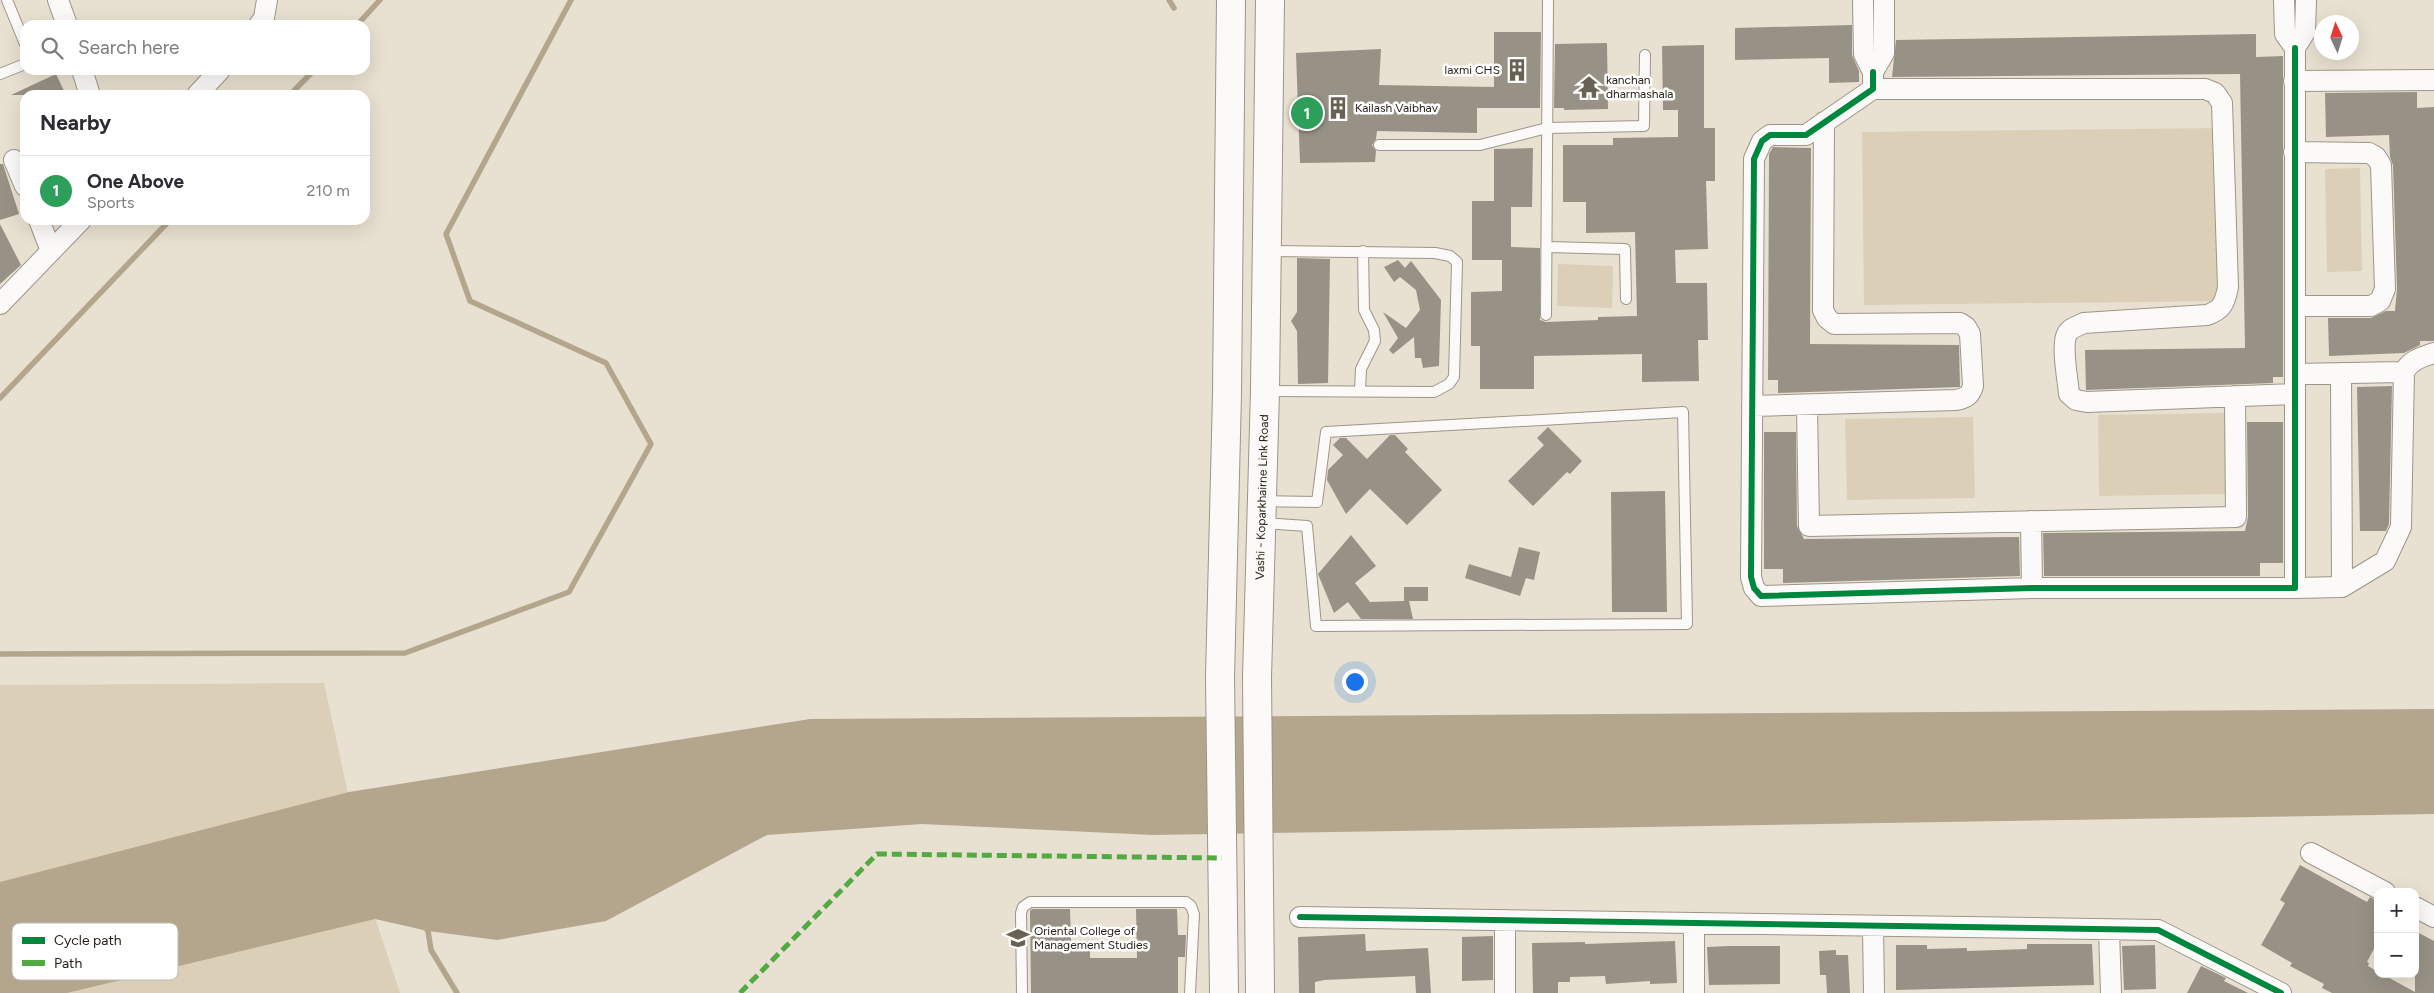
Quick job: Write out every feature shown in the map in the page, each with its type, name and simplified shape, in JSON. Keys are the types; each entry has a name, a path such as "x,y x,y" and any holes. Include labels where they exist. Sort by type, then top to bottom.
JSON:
{"main road":[{"path":"1224,993 1220,700 1227,394 1231,0"},
{"name":"Vashi - Koparkhairne Link Road","path":"1260,993 1257,699 1265,390 1270,0"}],"street":[{"path":"58,0 64,20"},
{"path":"263,20 267,0"},
{"path":"1863,0 1864,54 1873,81"},
{"path":"1884,0 1884,53 1873,81 1806,135 1770,136 1762,141 1754,159 1751,577 1754,588 1761,596 2032,588 2342,587 2385,561 2401,527 2404,372 2407,365 2434,353"},
{"path":"2284,0 2285,34 2295,48"},
{"path":"2295,588 2294,81 2295,48 2305,32 2306,0"},
{"path":"84,75 88,90"},
{"path":"202,90 215,75"},
{"path":"2294,81 2434,80"},
{"path":"1873,81 2205,89 2216,93 2222,103 2228,287 2225,302 2218,311 2207,315 2084,323 2067,334 2065,343 2069,394 2076,400 2086,402 2295,394"},
{"path":"1752,406 1956,400 1965,398 1971,393 1970,334 1966,327 1960,323 1834,324 1827,318 1823,310 1824,122"},
{"path":"2294,152 2368,153 2376,157 2381,164 2385,289 2380,301 2371,306 2295,306"},
{"path":"14,160 20,174"},
{"path":"40,225 51,251"},
{"path":"0,304 76,225"},
{"path":"2295,374 2404,372"},
{"path":"2341,373 2342,587"},
{"path":"1807,405 1809,526 2031,522 2236,517 2235,396"},
{"path":"2031,522 2032,588"},
{"path":"2311,853 2377,888"},
{"path":"2419,909 2434,917"},
{"path":"1300,917 2158,930 2280,993"},
{"path":"1505,920 1505,993"},
{"path":"1694,923 1694,993"},
{"path":"1873,926 1874,993"},
{"path":"2109,930 2111,993"}],"lane":[{"path":"7,0 20,29"},
{"path":"1546,315 1548,0"},
{"path":"1379,145 1480,145 1547,128 1644,126 1645,55"},
{"path":"0,74 20,66"},
{"path":"1546,247 1625,249 1626,299"},
{"path":"1265,390 1434,392 1449,384 1454,377 1456,301 1456,262 1450,256 1436,253 1363,251 1266,251"},
{"path":"1360,390 1361,369 1375,341 1374,330 1364,310 1363,251"},
{"path":"1683,412 1687,624 1316,626 1307,526 1261,512 1317,502 1326,432 1683,412"},
{"path":"1022,993 1021,913 1023,906 1030,902 1186,902 1191,906 1194,914 1190,993"}],"shaded area":[{"path":"2224,128 2226,301 1864,305 1862,132"},
{"path":"2360,168 2362,271 2327,272 2325,169"},
{"path":"1558,264 1613,266 1612,308 1557,306"},
{"path":"2226,413 2227,494 2099,496 2098,415"},
{"path":"1973,417 1975,498 1847,500 1845,419"},
{"path":"324,683 375,918 400,993 0,993 0,685"},
{"path":"2434,709 2434,814 1153,835 922,824 767,835 606,921 497,940 428,931 375,919 178,966 178,923 12,923 12,980 121,980 67,993 0,993 0,882 349,792 810,719"}],"building":[{"path":"1852,25 1852,55 1859,71 1859,82 1829,83 1829,58 1735,60 1735,28"},
{"path":"1494,32 1541,32 1540,108 1477,108 1477,133 1377,131 1376,139 1372,145 1376,151 1375,162 1300,163 1296,53 1381,49 1379,85 1494,87"},
{"path":"2256,34 2256,57 2283,56 2283,377 2273,377 2273,383 2086,390 2085,350 2245,348 2240,74 1892,77 1896,40"},
{"path":"1607,43 1608,109 1564,110 1564,108 1554,108 1555,44"},
{"path":"1704,45 1704,128 1715,128 1715,181 1706,181 1708,249 1675,250 1676,283 1707,283 1708,340 1698,340 1699,381 1642,382 1642,354 1534,356 1534,389 1480,389 1480,346 1471,346 1471,292 1502,291 1502,260 1472,260 1472,201 1494,201 1494,149 1533,148 1532,207 1511,207 1511,247 1540,248 1540,320 1546,322 1598,320 1598,317 1637,316 1635,232 1586,233 1586,202 1563,202 1563,145 1613,145 1613,138 1678,137 1678,110 1663,110 1662,46"},
{"path":"56,75 64,90 22,90"},
{"path":"20,91 20,95 11,95"},
{"path":"2417,92 2417,108 2434,107 2434,341 2420,341 2420,345 2404,353 2329,356 2328,318 2371,318 2386,311 2395,311 2397,289 2393,165 2390,157 2389,135 2326,137 2325,93"},
{"path":"1773,147 1811,148 1810,344 1959,345 1960,387 1778,393 1778,380 1768,380 1769,154"},
{"path":"0,164 3,164 19,214 0,220"},
{"path":"0,224 21,265 0,284"},
{"path":"1297,258 1330,259 1328,383 1298,384 1297,331 1291,321 1297,312"},
{"path":"1398,260 1405,268 1411,261 1441,300 1439,366 1423,368 1421,358 1415,358 1414,337 1393,354 1389,350 1398,338 1383,312 1406,328 1420,310 1416,290 1400,277 1394,282 1384,267"},
{"path":"2392,386 2389,524 2386,531 2360,531 2357,387"},
{"path":"2247,422 2283,422 2283,563 2260,563 2260,576 2044,576 2043,533 2245,531 2248,517"},
{"path":"1548,427 1582,461 1570,474 1567,472 1533,506 1508,481 1544,445 1537,438"},
{"path":"1764,432 1796,432 1797,526 1804,539 2019,537 2020,576 1783,583 1783,569 1764,569"},
{"path":"1390,435 1395,435 1408,449 1405,452 1442,490 1407,525 1370,489 1346,514 1327,480 1328,470 1343,455 1333,445 1340,438 1346,438 1367,459"},
{"path":"1665,491 1667,612 1612,612 1611,492"},
{"path":"1351,535 1376,566 1355,583 1370,602 1404,601 1404,587 1428,587 1428,601 1409,601 1413,619 1361,619 1348,602 1334,613 1318,574"},
{"path":"1519,547 1540,552 1534,580 1526,578 1520,596 1465,578 1469,564 1511,577"},
{"path":"2300,865 2367,902 2370,897 2374,900 2374,949 2367,962 2369,963 2368,966 2374,970 2374,978 2389,978 2415,992 2415,978 2419,978 2419,933 2434,941 2434,993 2332,993 2322,988 2324,984 2290,966 2292,963 2261,945 2285,903 2280,900"},
{"path":"1032,909 1070,909 1071,941 1090,941 1090,958 1137,958 1136,909 1177,909 1178,935 1186,935 1185,957 1178,957 1178,993 1031,993 1030,911"},
{"path":"1365,934 1366,951 1428,948 1431,993 1416,993 1415,976 1324,980 1315,982 1315,993 1299,993 1298,937"},
{"path":"1493,936 1493,980 1462,981 1462,937"},
{"path":"1675,941 1677,983 1650,984 1650,981 1606,984 1605,976 1570,977 1570,982 1558,982 1558,993 1533,993 1532,943 1585,942 1585,944"},
{"path":"2027,944 2092,944 2094,985 1896,990 1896,945 1927,945 1927,949 1967,948 1967,951 2027,949"},
{"path":"2155,945 2156,989 2124,990 2122,946"},
{"path":"1780,946 1780,984 1709,985 1707,947"},
{"path":"1836,950 1836,955 1848,955 1850,993 1827,993 1826,975 1820,975 1819,951"},
{"path":"2201,966 2226,978 2224,981 2248,993 2187,993"}],"waterway":[{"path":"362,20 380,0"},
{"path":"0,654 405,653 569,592 651,444 606,363 470,301 446,234 571,0"},
{"path":"1169,0 1174,8"},
{"path":"295,90 309,75"},
{"path":"0,398 165,225"},
{"path":"423,925 428,931 431,950 457,993"}],"marked path":[{"path":"740,993 877,854 1222,858"}],"cycle path":[{"path":"1873,72 1873,89 1806,135 1770,135 1762,141 1754,159 1751,577 1754,588 1761,596 2032,588 2295,588 2295,48"},
{"path":"1300,917 2158,930 2281,993"}],"place":[{"name":"laxmi CHS","path":"1517,70"},
{"name":"kanchan dharmashala","path":"1589,87"},
{"name":"Kailash Vaibhav","path":"1338,108"},
{"name":"One Above","path":"1307,113"},
{"name":"Oriental College of Management Studies","path":"1018,938"}]}
